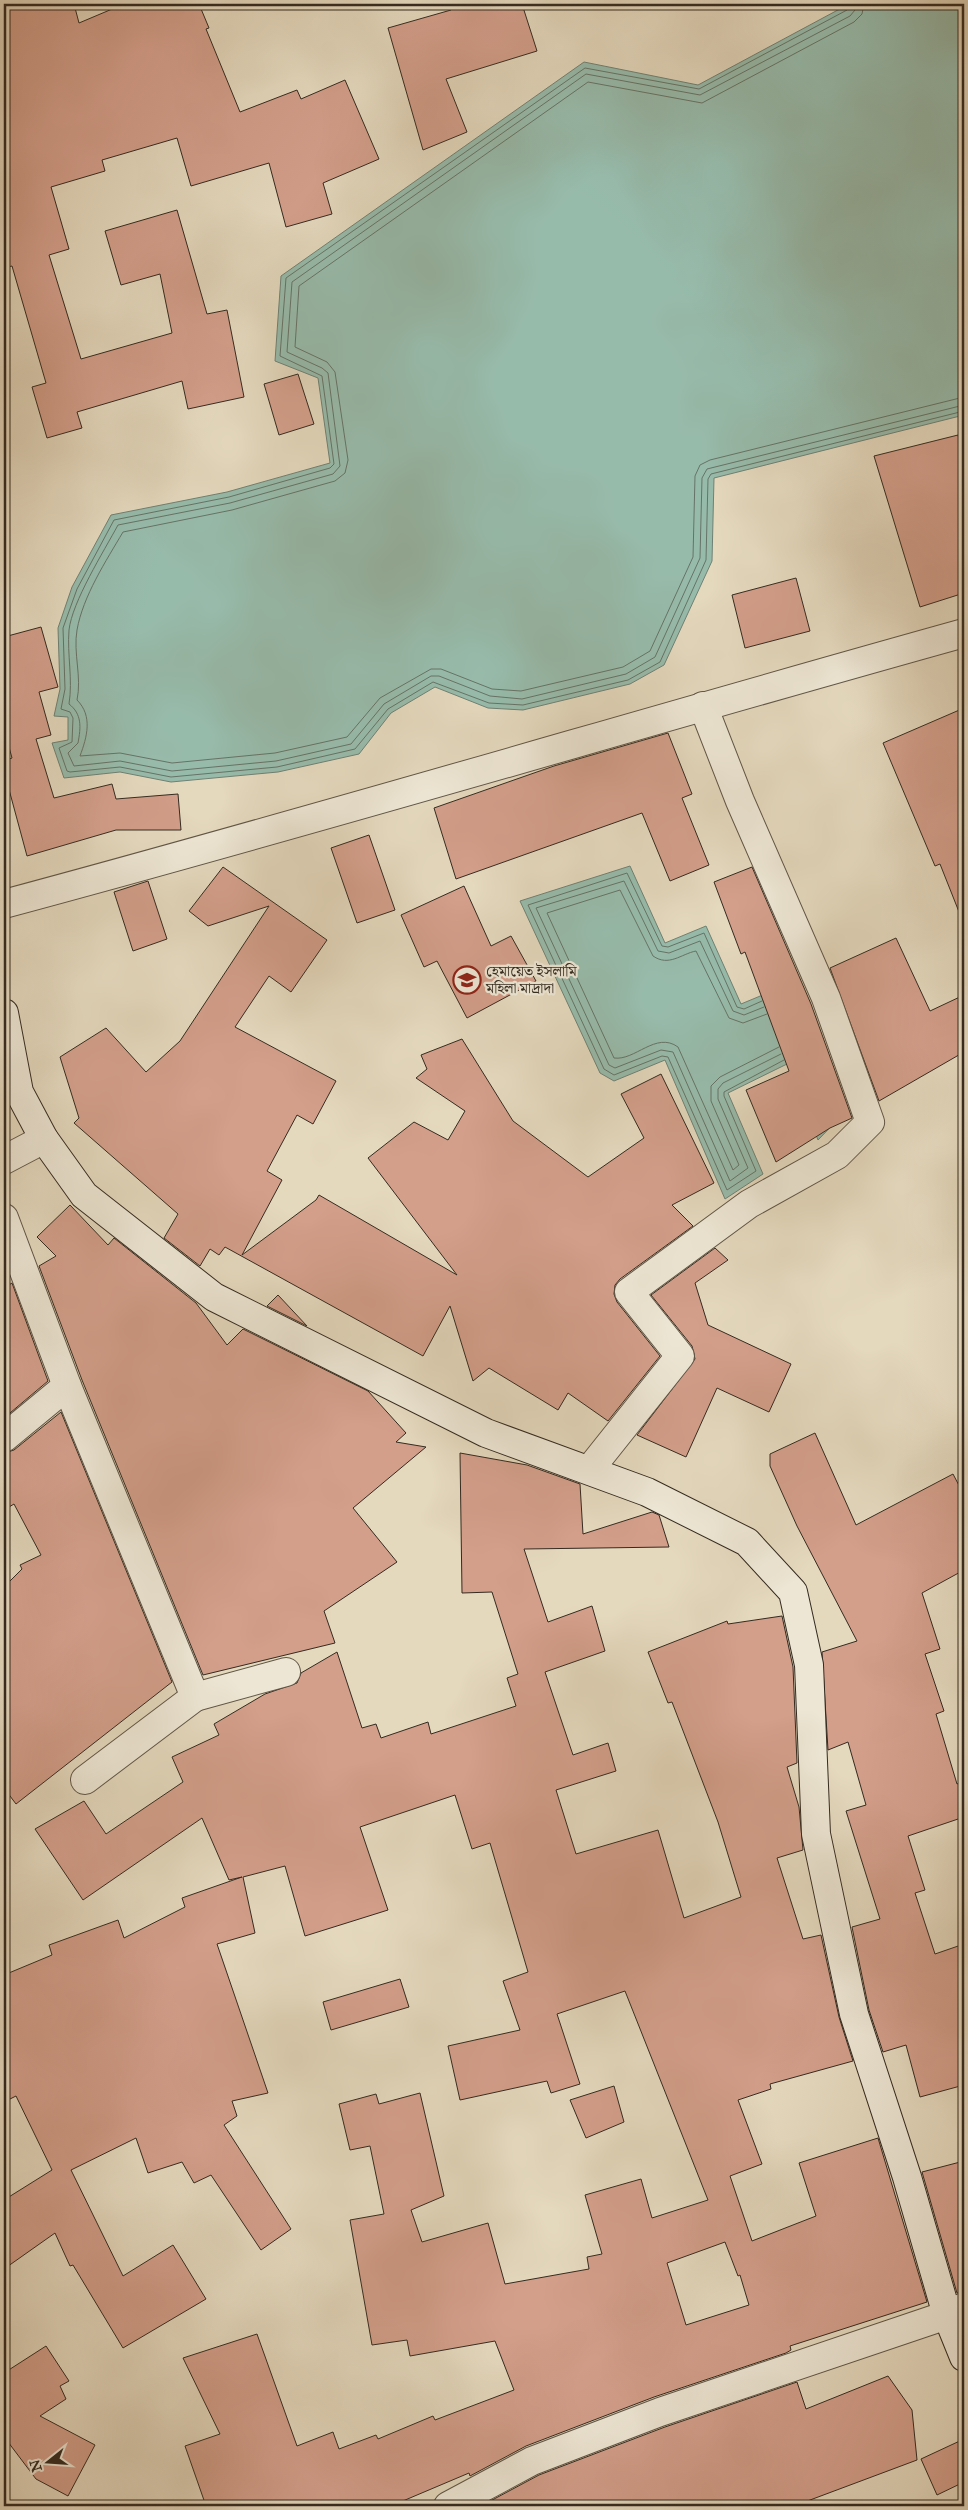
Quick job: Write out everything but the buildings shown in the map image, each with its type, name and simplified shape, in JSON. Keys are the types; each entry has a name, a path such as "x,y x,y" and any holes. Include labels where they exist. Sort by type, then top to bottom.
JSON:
{"street":[{"path":"4,904 246,839 703,706 964,633"},
{"path":"590,1470 680,1356 629,1292 749,1204 837,1155 870,1122 826,998 740,801 703,706"},
{"path":"4,1013 19,1092 44,1139 84,1195 214,1297 486,1433 646,1492 747,1542 793,1592 809,1664 816,1834 854,2014 907,2177 956,2311 964,2357"},
{"path":"4,1160 44,1139"},
{"path":"4,1218 67,1386 195,1697"},
{"path":"4,1438 67,1386"},
{"path":"85,1780 195,1697 286,1672"},
{"path":"448,2506 532,2462 660,2412 956,2311"}],"water":[{"path":"849,4 964,5 964,415 714,478 712,561 664,665 630,684 523,710 488,708 435,687 391,713 359,754 278,772 171,782 120,772 64,778 52,743 68,740 68,717 54,716 60,689 58,628 72,587 111,515 227,492 330,463 318,378 275,361 281,276 584,62 698,85"},
{"path":"630,866 665,943 706,926 741,1004 794,982 846,1111 818,1140 787,1064 728,1093 763,1174 725,1199 665,1060 614,1081 600,1073 520,901"}],"place":[{"name":"হেমায়েত ইসলামি মহিলা মাদ্রাদা","path":"467,980"}]}
